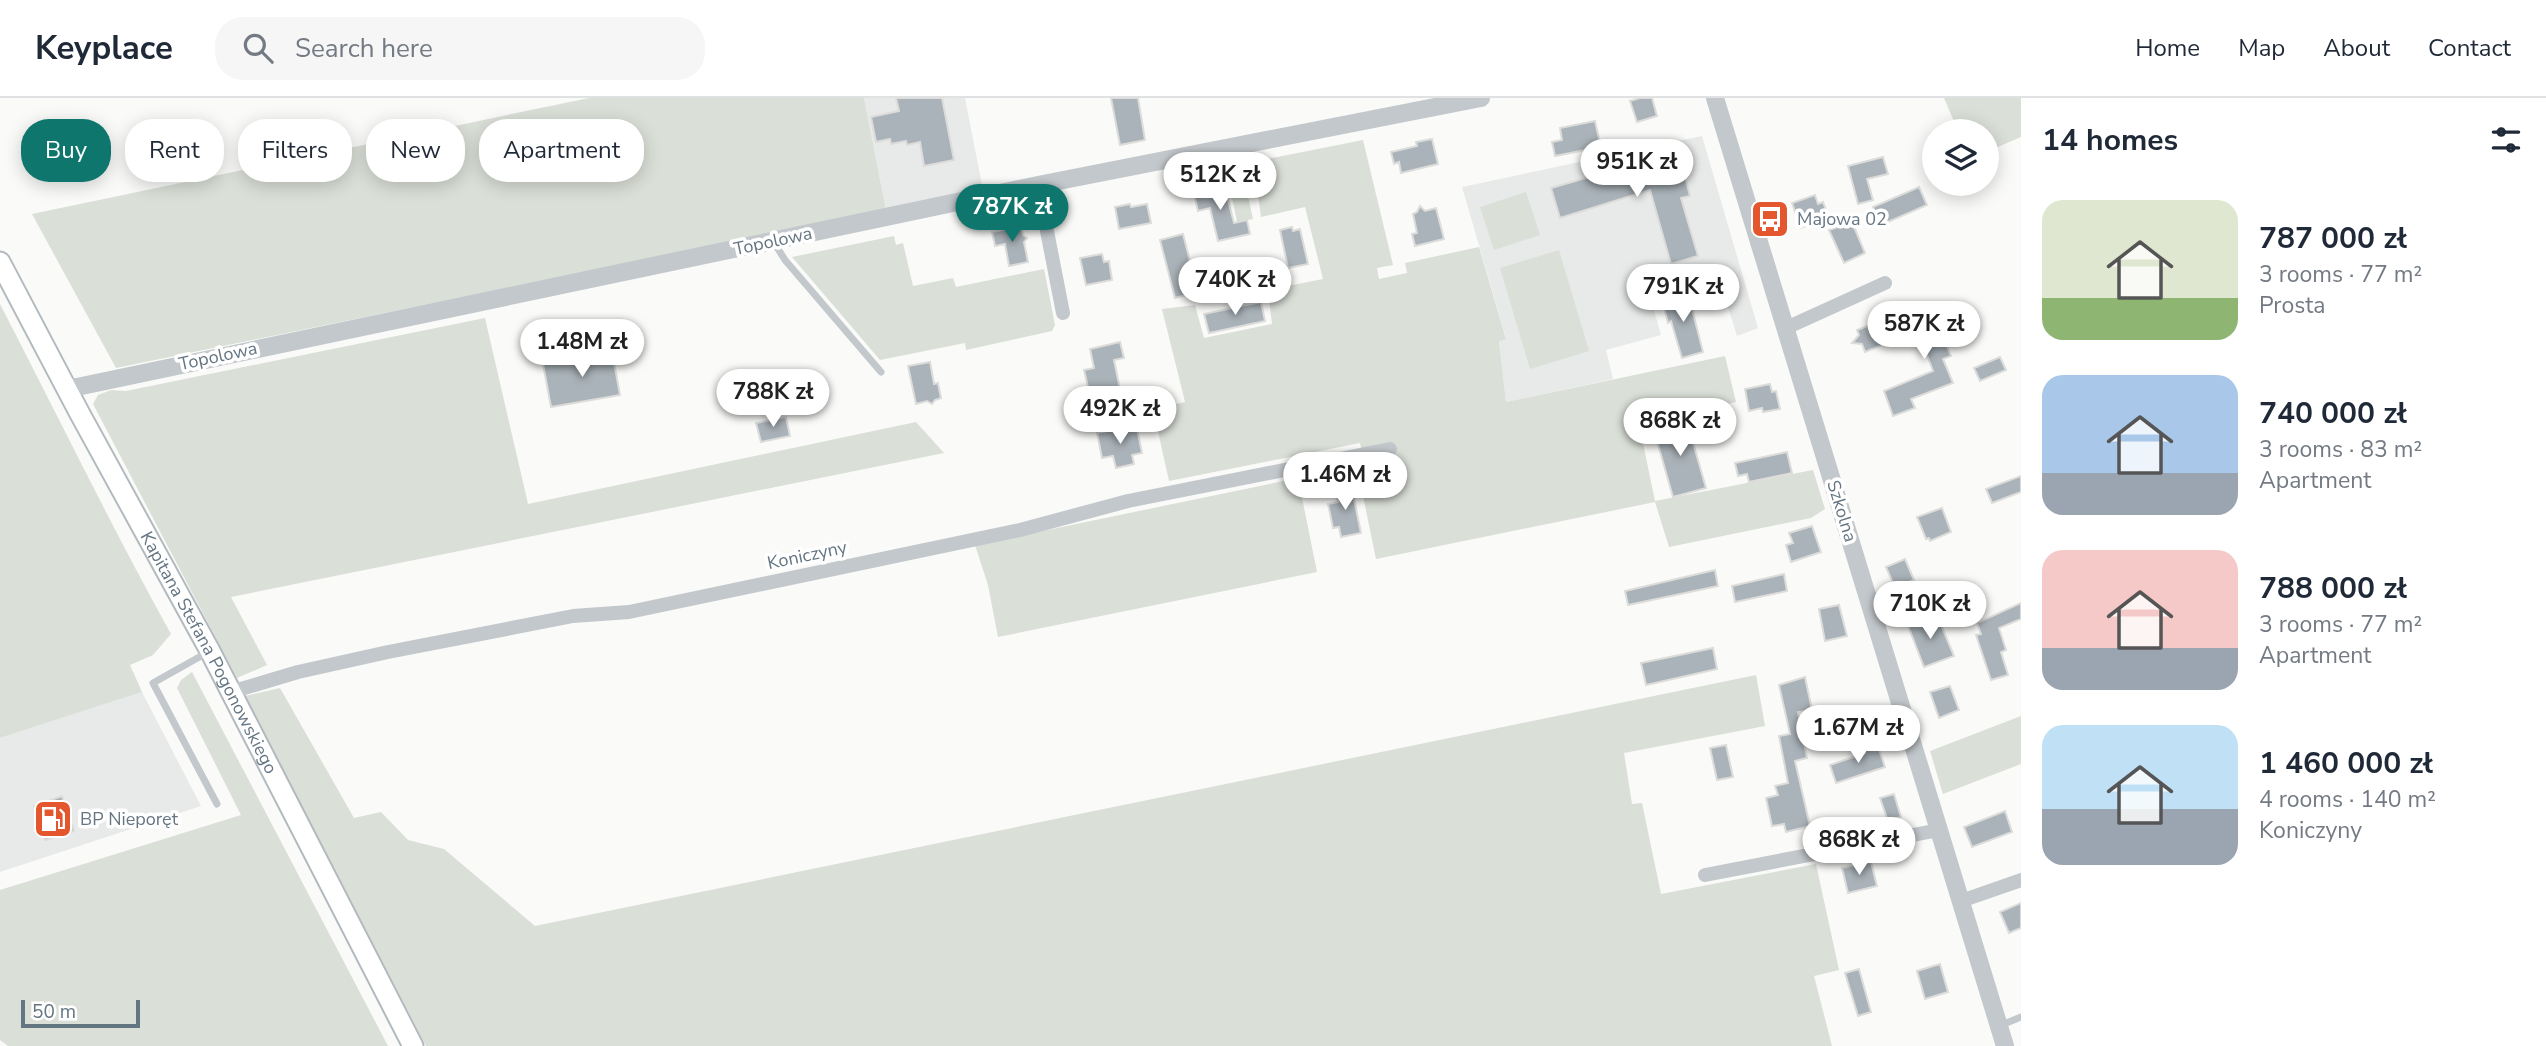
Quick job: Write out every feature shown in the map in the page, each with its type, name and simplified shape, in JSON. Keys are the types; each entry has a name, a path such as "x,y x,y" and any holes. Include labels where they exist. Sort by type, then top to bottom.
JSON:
{"main road":[{"name":"Kapitana Stefana Pogonowskiego","path":"0,262 210,651 413,1046"}],"street":[{"name":"Topolowa","path":"66,387 77,387 1038,186 1481,98"},
{"name":"Szkolna","path":"1715,98 2005,1046"},
{"path":"1038,186 1063,313"},
{"path":"1786,328 1885,283"},
{"name":"Koniczyny","path":"231,692 298,672 388,652 573,616 629,612 1020,530 1128,501 1390,449"},
{"path":"1705,875 1939,830"},
{"path":"1961,901 2021,880"}],"lane":[{"path":"772,241 785,260 881,372"},
{"path":"210,651 153,683 217,804"},
{"path":"1998,1026 2021,1017"}],"shaded area":[{"path":"589,98 864,98 886,210 116,368 32,214 186,182 224,182 224,174 238,171 238,182 352,182 352,147 366,144 366,182 465,182 465,124 479,121 479,182 644,182 644,119 488,119"},
{"path":"864,98 965,98 983,190 886,210"},
{"path":"1944,98 2021,98 2021,137 1999,146 1999,119 1953,119"},
{"path":"1702,136 1758,328 1737,336 1726,301 1712,305 1705,287 1652,303 1661,335 1606,350 1613,379 1506,402 1499,340 1506,338 1462,187"},
{"path":"1363,140 1393,265 1377,268 1379,279 1407,273 1405,263 1479,247 1506,339 1499,341 1506,402 1725,356 1736,402 1639,424 1655,501 1813,470 1825,509 1811,518 1669,547 1655,502 1376,559 1357,467 1365,465 1360,443 1169,481 1153,409 1185,402 1162,309 1195,305 1204,338 1272,324 1268,290 1323,279 1305,207 1261,217 1256,180 1257,161"},
{"path":"1241,164 1253,219 1237,222 1226,167"},
{"path":"1526,192 1540,235 1494,250 1480,207"},
{"path":"894,236 896,245 903,243 913,286 953,278 956,287 1044,269 1055,325 1052,331 966,350 965,343 880,360 792,257"},
{"path":"1559,250 1589,351 1530,369 1500,268"},
{"path":"0,304 171,634 153,655 130,665 142,692 0,738"},
{"path":"485,318 528,504 916,422 944,453 231,597 267,665 237,678 93,404 98,395 111,390 126,391"},
{"path":"1298,478 1317,572 998,637 988,585 975,545"},
{"path":"192,672 388,1046 8,1046 0,1040 0,890 241,815 177,688 181,680"},
{"path":"1756,675 1765,726 1624,753 1632,804 1642,803 1661,894 1816,864 1839,970 1814,976 1832,1046 426,1046 245,696 280,688 354,818 381,812 408,840 444,849 535,926"},
{"path":"142,692 201,806 0,872 0,738"},
{"path":"2021,716 2021,764 1943,794 1930,751"}],"building":[{"path":"896,98 942,98 954,160 924,166 920,142 891,144 890,139 876,142 871,117 899,111"},
{"path":"1111,98 1138,98 1145,140 1120,145"},
{"path":"1652,98 1657,116 1637,122 1630,101"},
{"path":"1595,121 1601,147 1555,156 1552,142 1562,140 1560,128"},
{"path":"1432,139 1438,164 1401,173 1399,162 1394,164 1391,152 1417,146 1416,142"},
{"path":"1669,154 1674,175 1684,172 1690,196 1681,198 1698,256 1671,264 1650,190 1560,218 1551,188"},
{"path":"1883,157 1888,174 1867,179 1873,200 1858,204 1848,166"},
{"path":"1224,184 1234,223 1247,220 1250,234 1218,241 1210,208 1198,211 1193,190"},
{"path":"1919,187 1927,205 1881,225 1873,207"},
{"path":"1815,195 1818,204 1823,202 1829,218 1801,228 1792,203"},
{"path":"1130,204 1131,207 1147,204 1151,223 1119,229 1115,207"},
{"path":"1420,206 1425,211 1436,208 1444,239 1415,246 1412,234 1417,233 1413,214"},
{"path":"1852,222 1865,253 1844,263 1829,230"},
{"path":"1021,226 1023,235 1027,238 1024,242 1028,262 1009,266 1005,244 995,246 992,232"},
{"path":"1292,227 1293,231 1300,229 1308,264 1288,268 1280,230"},
{"path":"1183,234 1198,292 1175,298 1160,240"},
{"path":"1102,254 1104,262 1109,261 1112,280 1086,285 1080,258"},
{"path":"1688,293 1703,352 1682,358 1662,300"},
{"path":"1261,302 1265,321 1209,333 1204,314"},
{"path":"1947,309 1954,329 1942,334 1951,356 1943,359 1953,383 1911,399 1915,408 1893,416 1884,391 1933,371 1919,334 1899,342 1894,329"},
{"path":"1877,322 1885,344 1865,352 1862,344 1852,343 1859,335 1857,330"},
{"path":"1120,342 1124,358 1114,360 1120,389 1090,396 1084,370 1094,368 1090,349"},
{"path":"612,351 620,395 551,407 543,364"},
{"path":"2000,357 2006,370 1980,381 1974,368"},
{"path":"930,362 934,384 938,383 941,398 932,404 927,401 916,404 908,366"},
{"path":"1770,384 1772,392 1776,391 1780,409 1763,412 1762,408 1749,411 1745,389"},
{"path":"786,417 790,436 761,442 756,423"},
{"path":"1686,418 1706,488 1673,497 1653,427"},
{"path":"1127,427 1128,430 1137,428 1142,453 1132,455 1134,464 1116,468 1113,456 1102,458 1097,433"},
{"path":"1787,452 1792,473 1749,482 1747,474 1738,476 1735,463"},
{"path":"2021,476 2021,492 1992,503 1986,489"},
{"path":"1351,484 1361,533 1341,537 1339,527 1333,528 1328,504 1338,502 1335,487"},
{"path":"1942,508 1951,532 1930,541 1929,538 1926,539 1917,517"},
{"path":"1812,526 1821,552 1791,562 1786,545 1793,543 1789,533"},
{"path":"1905,559 1914,580 1895,588 1886,567"},
{"path":"1715,570 1718,586 1628,605 1625,591"},
{"path":"1784,574 1787,591 1735,602 1732,586"},
{"path":"2021,603 2021,619 1999,628 2006,650 2001,652 2008,675 1991,680 1976,635 1981,634 1977,623"},
{"path":"1839,605 1847,636 1825,641 1819,609"},
{"path":"1930,615 1932,622 1939,620 1954,656 1924,667 1907,623"},
{"path":"1713,648 1717,669 1646,685 1641,663"},
{"path":"1805,677 1812,710 1798,712 1807,758 1795,761 1810,826 1786,832 1784,824 1772,826 1766,798 1778,795 1775,786 1788,783 1779,736 1790,734 1779,685"},
{"path":"1950,686 1959,710 1939,718 1930,692"},
{"path":"1877,744 1885,767 1836,783 1830,765 1865,753 1864,748"},
{"path":"1726,745 1733,777 1717,780 1710,748"},
{"path":"1894,794 1901,817 1888,821 1880,798"},
{"path":"62,796 74,831 45,840 34,806"},
{"path":"2005,811 2012,832 1972,847 1964,827"},
{"path":"1871,862 1877,886 1848,893 1842,868"},
{"path":"2021,903 2021,928 2009,933 2000,912"},
{"path":"1940,964 1948,992 1925,999 1917,971"},
{"path":"1859,969 1871,1012 1858,1016 1845,973"}],"place":[{"name":"Majowa 02","path":"1770,219"},
{"name":"BP Nieporęt","path":"53,819"}]}
